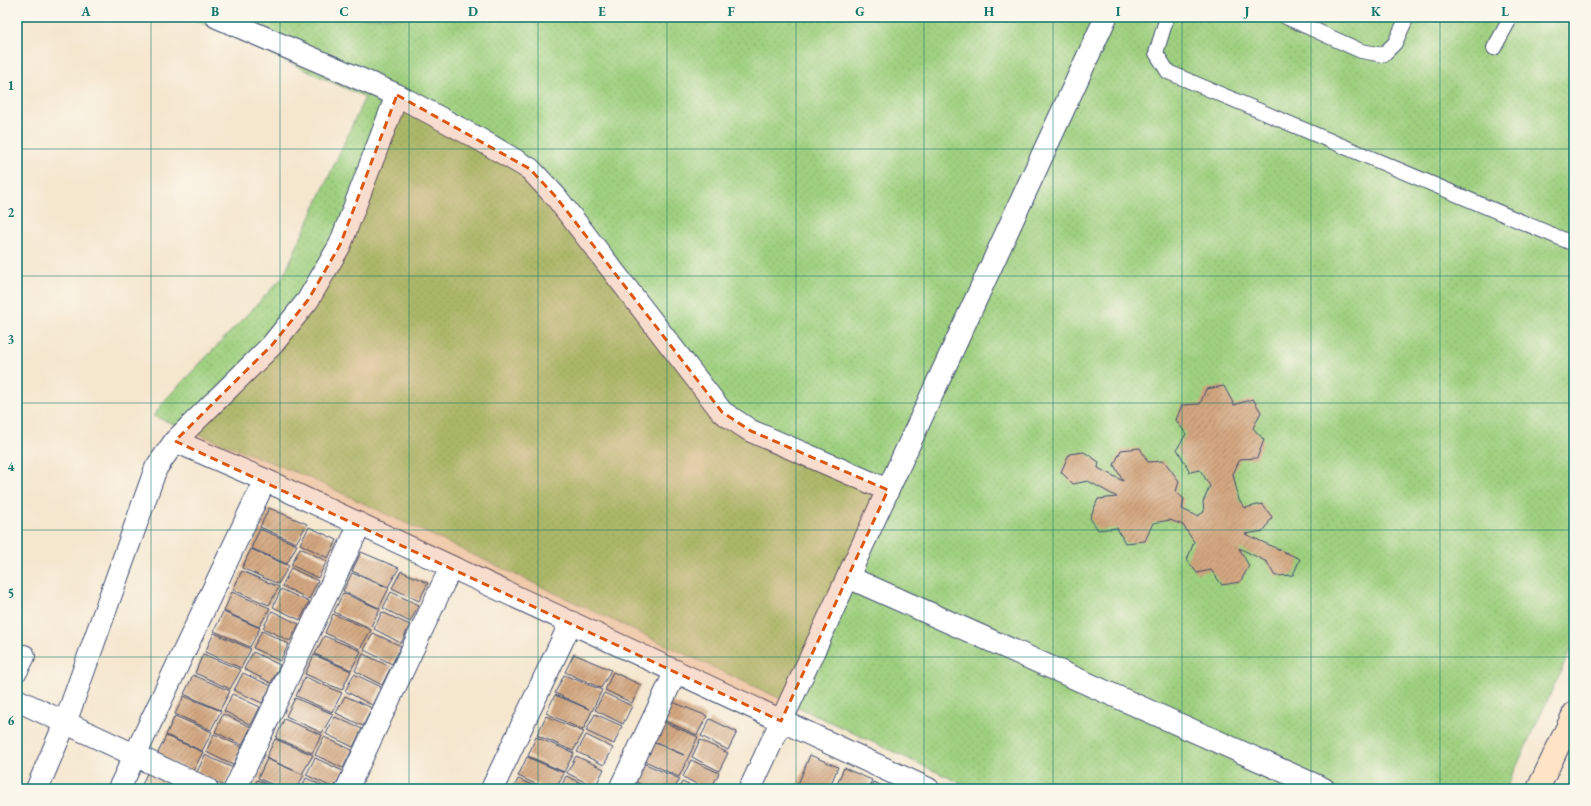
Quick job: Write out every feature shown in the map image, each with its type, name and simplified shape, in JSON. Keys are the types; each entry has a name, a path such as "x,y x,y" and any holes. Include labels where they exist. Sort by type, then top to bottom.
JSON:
{"main road":[{"path":"1538,789 1574,713"}],"street":[{"path":"217,17 397,95 479,139 530,169 556,197 722,412 751,431 888,490"},
{"path":"750,789 1106,17"},
{"path":"36,789 65,723 156,468 175,441 272,345 308,300 340,245 397,95"},
{"path":"175,441 265,480 928,789"},
{"path":"120,789 265,480"},
{"path":"235,789 360,524"},
{"path":"347,789 451,567"},
{"path":"848,577 1324,789"},
{"path":"492,789 571,622"},
{"path":"620,789 676,671"},
{"path":"17,700 207,789"}],"lane":[{"path":"1167,17 1156,53 1168,72 1574,244"},
{"path":"1286,17 1361,51 1383,55 1395,43 1407,17"},
{"path":"1494,48 1511,17"}],"highlighted area":[{"path":"397,95 530,169 556,197 722,412 751,431 888,490 781,721 175,441 272,345 308,300 340,245"}],"green space":[{"path":"188,17 1574,17 1574,643 1506,789 973,789 303,475 153,416 166,399 283,277 365,97"}],"building":[{"path":"1224,386 1234,405 1253,399 1261,412 1253,428 1264,440 1257,458 1240,459 1233,474 1239,500 1245,508 1262,504 1272,517 1264,531 1245,534 1300,559 1293,575 1275,576 1267,562 1239,548 1249,566 1240,582 1222,585 1211,570 1197,573 1187,560 1194,542 1183,525 1170,520 1153,523 1145,541 1125,543 1117,528 1098,530 1090,518 1098,499 1117,497 1088,481 1073,484 1061,472 1069,454 1084,452 1099,462 1098,468 1123,481 1114,465 1121,450 1140,448 1148,462 1164,461 1179,481 1176,492 1184,499 1182,509 1197,516 1204,512 1203,502 1210,486 1200,470 1190,472 1177,449 1186,434 1176,420 1182,405 1200,404 1206,389"},
{"path":"269,508 307,524 296,543 260,527"},
{"path":"309,527 337,540 328,558 300,544"},
{"path":"260,529 297,545 287,564 251,548"},
{"path":"300,548 327,561 318,578 291,565"},
{"path":"251,549 289,566 278,584 242,568"},
{"path":"361,552 399,568 388,587 352,571"},
{"path":"291,568 318,581 309,599 282,586"},
{"path":"242,571 279,587 269,605 233,590"},
{"path":"401,571 428,583 419,601 392,588"},
{"path":"352,573 389,588 379,608 343,591"},
{"path":"281,589 309,602 300,620 273,607"},
{"path":"232,592 270,608 259,627 224,611"},
{"path":"391,592 419,605 410,622 383,608"},
{"path":"343,593 380,609 370,628 334,612"},
{"path":"272,611 299,624 290,641 263,628"},
{"path":"223,612 260,628 250,647 214,631"},
{"path":"382,612 410,625 401,643 374,629"},
{"path":"333,614 371,630 360,649 325,633"},
{"path":"262,631 289,644 280,661 253,648"},
{"path":"214,633 251,649 241,668 205,652"},
{"path":"373,633 401,646 392,664 364,650"},
{"path":"324,636 361,651 351,670 315,654"},
{"path":"253,652 280,665 271,683 244,669"},
{"path":"203,654 241,670 230,689 195,673"},
{"path":"363,654 391,667 382,685 355,671"},
{"path":"574,654 611,670 601,688 565,672"},
{"path":"314,655 351,671 342,690 305,674"},
{"path":"613,672 641,685 632,703 605,690"},
{"path":"243,673 271,686 262,703 234,690"},
{"path":"354,674 381,687 372,705 345,691"},
{"path":"193,675 230,691 220,710 184,694"},
{"path":"564,675 602,690 583,730 546,713 555,695 589,709 555,693"},
{"path":"305,677 342,693 332,712 296,696"},
{"path":"604,693 632,706 623,724 595,710"},
{"path":"232,694 260,707 251,725 224,711"},
{"path":"184,696 221,711 211,730 175,714"},
{"path":"345,696 372,708 363,726 336,713"},
{"path":"295,698 333,714 322,733 286,716"},
{"path":"670,701 707,716 697,735 661,719"},
{"path":"223,714 251,727 242,745 215,732"},
{"path":"595,714 622,726 614,744 586,731"},
{"path":"175,716 212,732 202,751 166,735"},
{"path":"546,716 584,732 573,751 537,735"},
{"path":"335,717 362,729 353,747 326,734"},
{"path":"284,719 322,735 312,753 276,738"},
{"path":"710,719 737,732 728,750 701,736"},
{"path":"661,721 698,737 679,777 643,760 652,742 684,755 652,740"},
{"path":"214,734 242,747 233,765 206,752"},
{"path":"586,735 613,748 604,765 577,752"},
{"path":"166,736 203,752 193,771 157,755"},
{"path":"324,737 352,750 343,768 315,755"},
{"path":"536,737 574,753 564,772 528,756"},
{"path":"275,739 313,755 302,774 266,758"},
{"path":"700,740 728,753 719,771 692,757"},
{"path":"205,755 233,768 224,786 197,772"},
{"path":"810,755 838,767 829,789 796,789"},
{"path":"576,756 604,769 595,787 567,773"},
{"path":"527,757 564,773 556,789 547,789 518,776"},
{"path":"315,758 343,771 334,788 306,775"},
{"path":"267,759 304,775 296,789 282,789 258,778"},
{"path":"691,760 719,773 711,789 706,789 683,777"},
{"path":"643,763 680,779 674,789 651,789 634,781"},
{"path":"844,768 872,780 868,789 835,789"},
{"path":"148,771 176,783 173,789 140,789"},
{"path":"566,776 594,789 560,789"},
{"path":"306,778 329,789 301,789"},
{"path":"518,779 542,789 513,789"},
{"path":"257,780 279,789 253,789"},
{"path":"682,782 698,789 678,789"},
{"path":"873,782 890,789 871,789"},
{"path":"633,784 645,789 631,789"}]}
